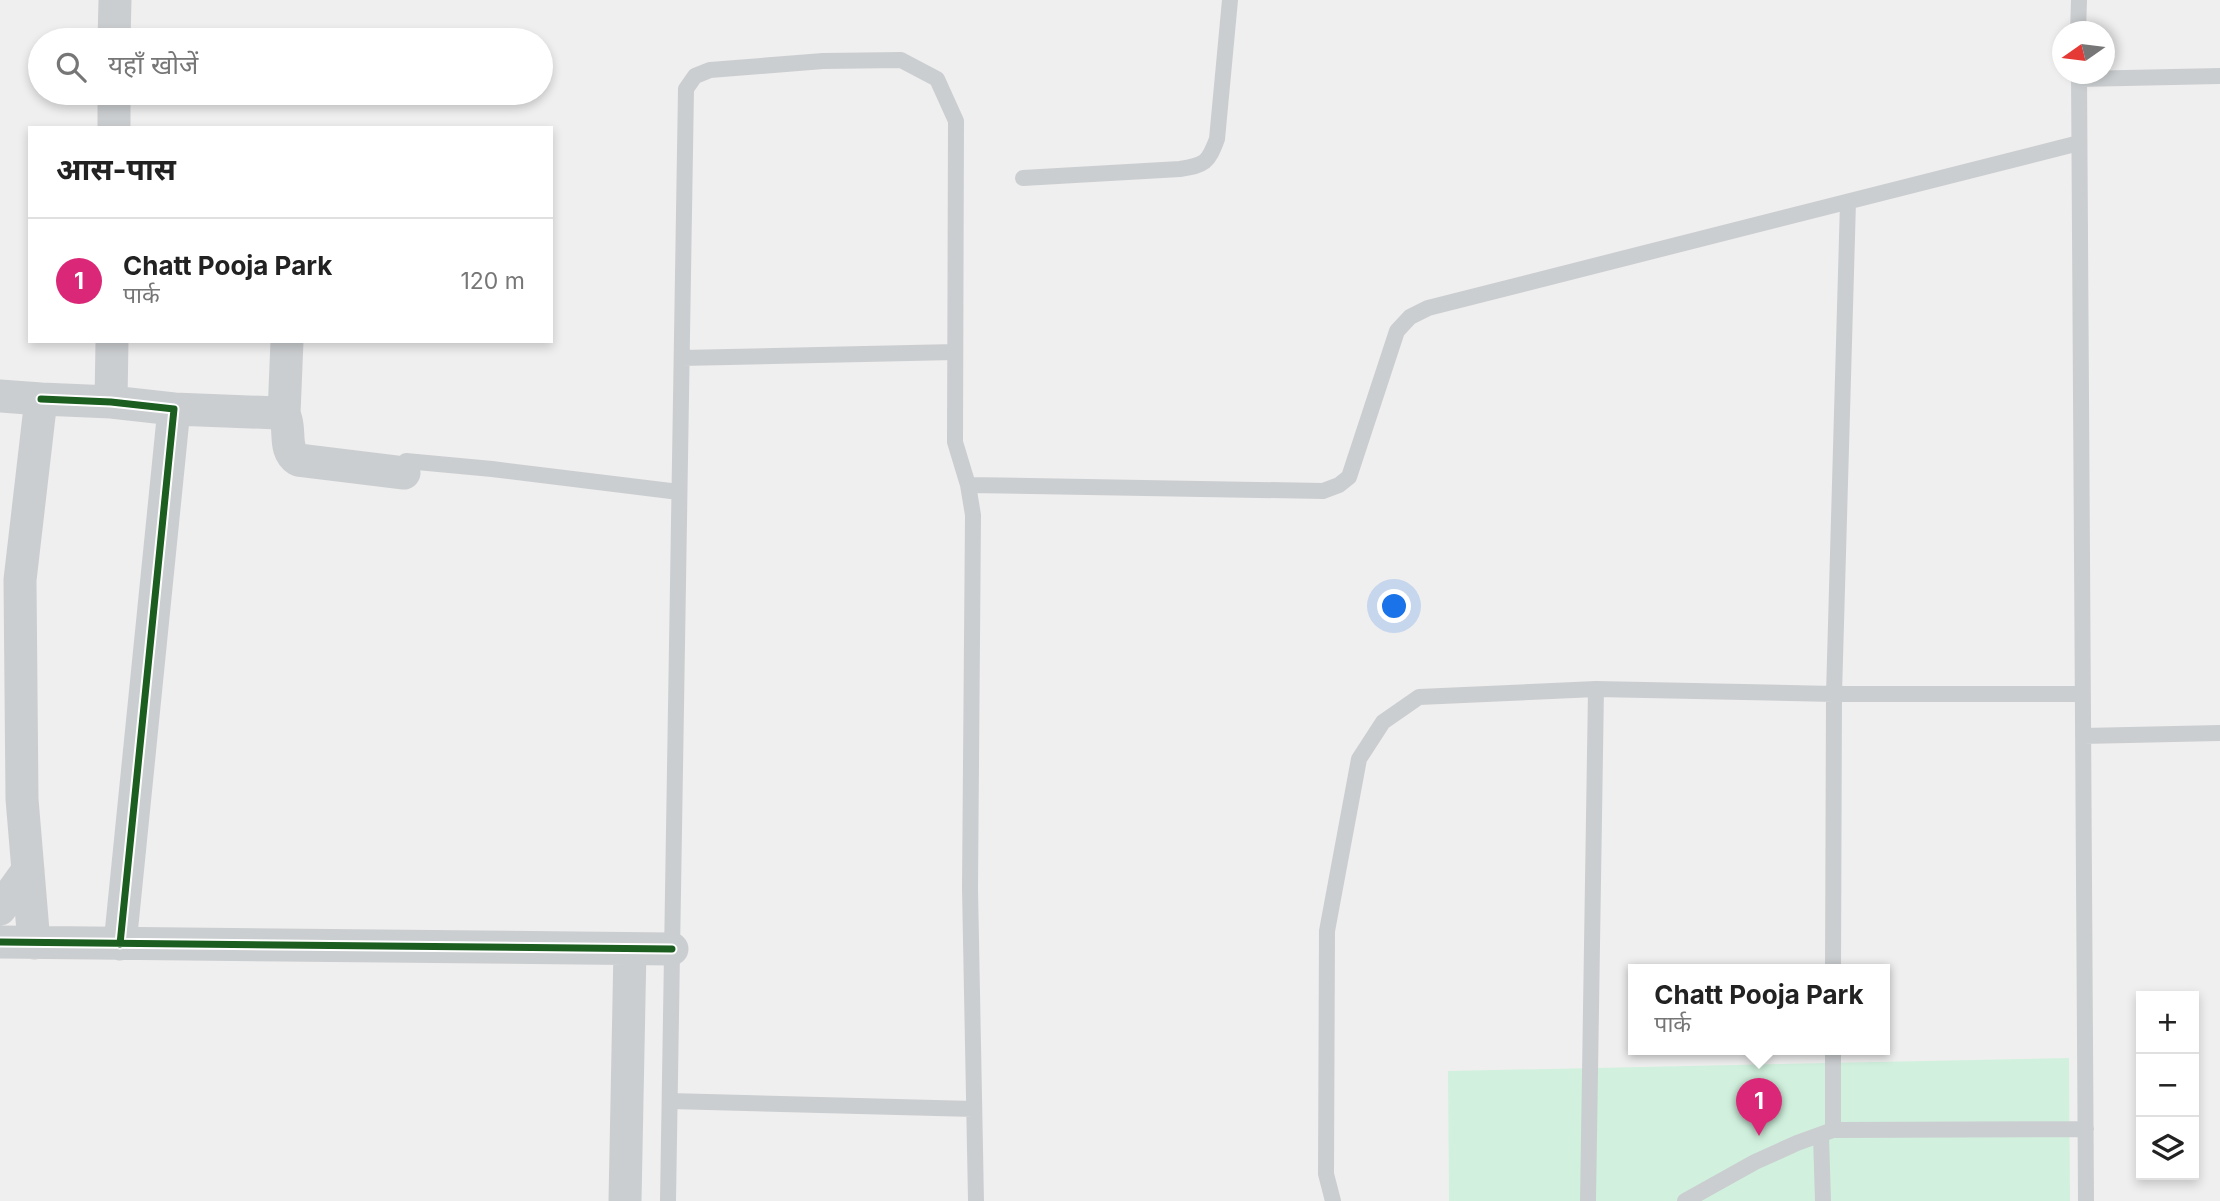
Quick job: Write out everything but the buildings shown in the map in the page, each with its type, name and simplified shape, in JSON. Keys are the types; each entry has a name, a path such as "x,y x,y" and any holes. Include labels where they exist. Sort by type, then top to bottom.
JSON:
{"street":[{"path":"114,28 115,0"},
{"path":"114,105 114,126"},
{"path":"111,402 112,343"},
{"path":"287,343 284,414 292,456 298,460 405,467"},
{"path":"0,396 284,414"},
{"path":"34,943 22,799 20,580 41,399"},
{"path":"120,944 174,409"},
{"path":"0,909 29,870"},
{"path":"0,942 672,949"},
{"path":"625,1201 630,949"}],"lane":[{"path":"1023,178 1180,169 1199,166 1210,158 1217,139 1230,0"},
{"path":"2078,21 2079,0"},
{"path":"668,1201 686,89 695,76 710,70 836,61 901,60 937,79 956,121 955,442 968,485 973,515 970,888 976,1201"},
{"path":"2115,76 2220,76"},
{"path":"2079,84 2086,1201"},
{"path":"968,485 1323,491 1339,485 1349,477 1397,331 1409,317 1428,307 2079,143"},
{"path":"1833,964 1834,694 1848,202"},
{"path":"682,358 956,352"},
{"path":"405,467 492,468 679,492"},
{"path":"1334,1201 1326,1174 1327,931 1359,759 1383,722 1419,697 1596,689 1834,694 2083,694"},
{"path":"1588,1201 1596,689"},
{"path":"2083,736 2220,733"},
{"path":"1823,1201 1833,1055"},
{"path":"670,1101 974,1109"},
{"path":"1685,1201 1755,1163 1797,1143 1827,1133 2086,1129"}],"green space":[{"path":"2069,1058 2070,1201 1449,1201 1448,1071"}],"cycle path":[{"path":"41,399 111,402 174,409 120,944"},
{"path":"0,942 672,949"}],"place":[{"name":"Chatt Pooja Park","path":"1759,1136"}]}
